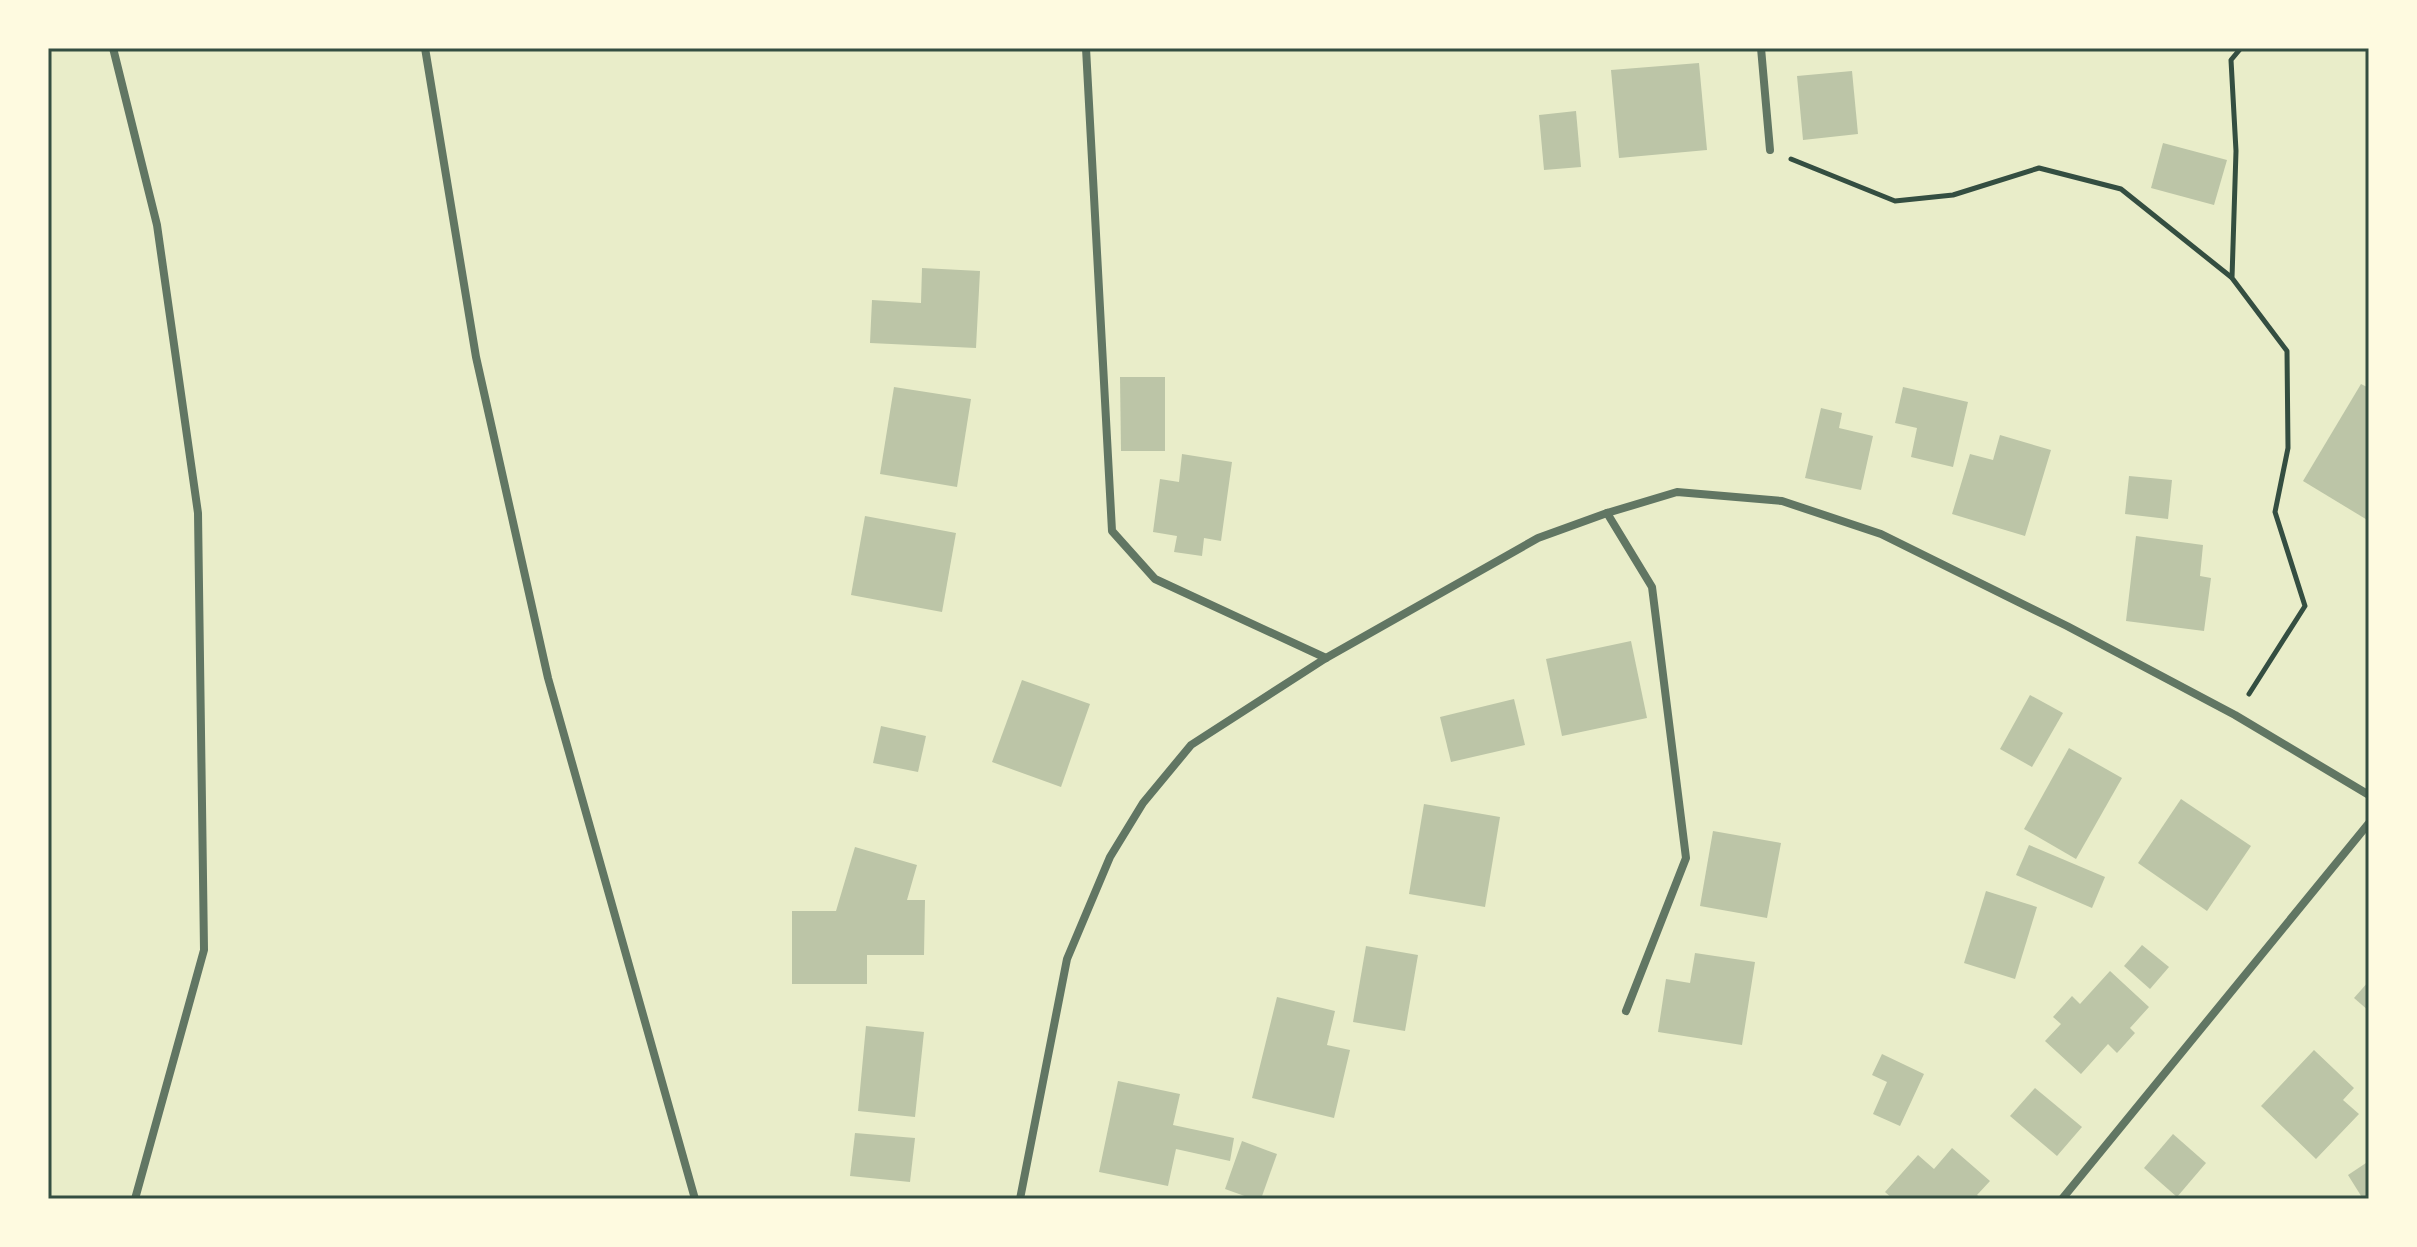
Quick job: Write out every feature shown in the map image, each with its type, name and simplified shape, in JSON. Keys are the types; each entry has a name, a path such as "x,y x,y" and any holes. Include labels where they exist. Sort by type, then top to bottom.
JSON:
{"street":[{"path":"113,48 157,225 198,513 204,950 135,1199"},
{"path":"425,48 476,357 548,678 695,1199"},
{"path":"1086,48 1112,531 1155,579 1326,658"},
{"path":"1761,48 1770,150"},
{"path":"1020,1199 1067,959 1110,857 1143,803 1191,745 1326,658 1538,538 1677,492 1782,501 1881,534 2067,626 2235,715 2369,795"},
{"path":"1607,513 1652,587 1686,858 1626,1011"},
{"path":"2062,1199 2369,823"}],"path":[{"path":"2232,278 2236,151 2231,60 2241,48"},
{"path":"1770,150 1895,201 1953,195 2039,168 2121,189 2232,278 2287,351 2288,448 2275,512 2305,606 2235,715"}],"building":[{"path":"1699,63 1707,150 1619,158 1611,70"},
{"path":"1852,71 1858,134 1803,140 1797,76"},
{"path":"1576,111 1581,167 1544,170 1539,115"},
{"path":"2163,143 2227,160 2214,205 2151,188"},
{"path":"922,268 980,271 976,348 870,343 872,300 921,303"},
{"path":"1120,377 1165,377 1165,451 1121,451"},
{"path":"2361,384 2369,388 2369,521 2303,481"},
{"path":"894,387 971,399 957,487 880,474"},
{"path":"1903,387 1968,402 1953,467 1911,457 1917,428 1895,423"},
{"path":"1821,408 1842,413 1839,428 1873,436 1861,490 1805,478"},
{"path":"2000,435 2051,450 2025,536 1952,514 1970,454 1993,460"},
{"path":"1182,454 1232,462 1221,541 1204,538 1202,556 1174,552 1177,536 1153,532 1160,479 1179,482"},
{"path":"2129,476 2172,480 2168,519 2125,514"},
{"path":"865,516 956,533 942,612 851,595"},
{"path":"2136,536 2203,545 2200,576 2211,578 2204,631 2126,621"},
{"path":"1631,641 1647,718 1562,736 1546,659"},
{"path":"1022,680 1090,704 1061,787 992,762"},
{"path":"2030,695 2063,713 2032,767 2000,749"},
{"path":"1514,699 1525,745 1451,762 1440,717"},
{"path":"881,726 926,736 918,772 873,763"},
{"path":"2069,748 2122,778 2076,859 2024,829"},
{"path":"2181,799 2251,846 2207,911 2138,863"},
{"path":"1424,804 1500,817 1485,907 1409,894"},
{"path":"1713,831 1781,843 1767,918 1700,906"},
{"path":"2029,845 2105,877 2092,908 2016,875"},
{"path":"855,847 917,865 907,900 925,900 924,955 867,955 867,984 792,984 792,911 836,911"},
{"path":"1986,891 2037,907 2015,979 1964,963"},
{"path":"2142,945 2169,967 2150,989 2124,966"},
{"path":"1366,946 1418,955 1405,1031 1353,1022"},
{"path":"1695,953 1755,962 1742,1045 1658,1032 1666,979 1690,983"},
{"path":"2110,971 2149,1007 2130,1028 2135,1033 2117,1053 2108,1044 2081,1074 2045,1041 2061,1024 2053,1017 2072,996 2080,1004"},
{"path":"2369,981 2369,1011 2354,998"},
{"path":"1277,997 1335,1011 1327,1045 1350,1050 1334,1118 1252,1098"},
{"path":"866,1026 924,1032 915,1117 858,1111"},
{"path":"2314,1050 2354,1088 2343,1100 2359,1114 2316,1159 2261,1106"},
{"path":"1882,1054 1924,1074 1900,1126 1873,1114 1887,1082 1872,1075"},
{"path":"1118,1081 1180,1094 1173,1125 1234,1138 1230,1161 1176,1149 1168,1186 1099,1172"},
{"path":"2035,1088 2082,1127 2057,1156 2010,1116"},
{"path":"855,1133 915,1138 910,1182 850,1176"},
{"path":"2173,1134 2206,1163 2177,1197 2144,1168"},
{"path":"1242,1141 1277,1154 1261,1199 1225,1189"},
{"path":"1952,1148 1990,1181 1977,1195 1982,1199 1893,1199 1885,1192 1918,1155 1934,1169"},
{"path":"2369,1161 2369,1199 2363,1199 2348,1175"}]}
